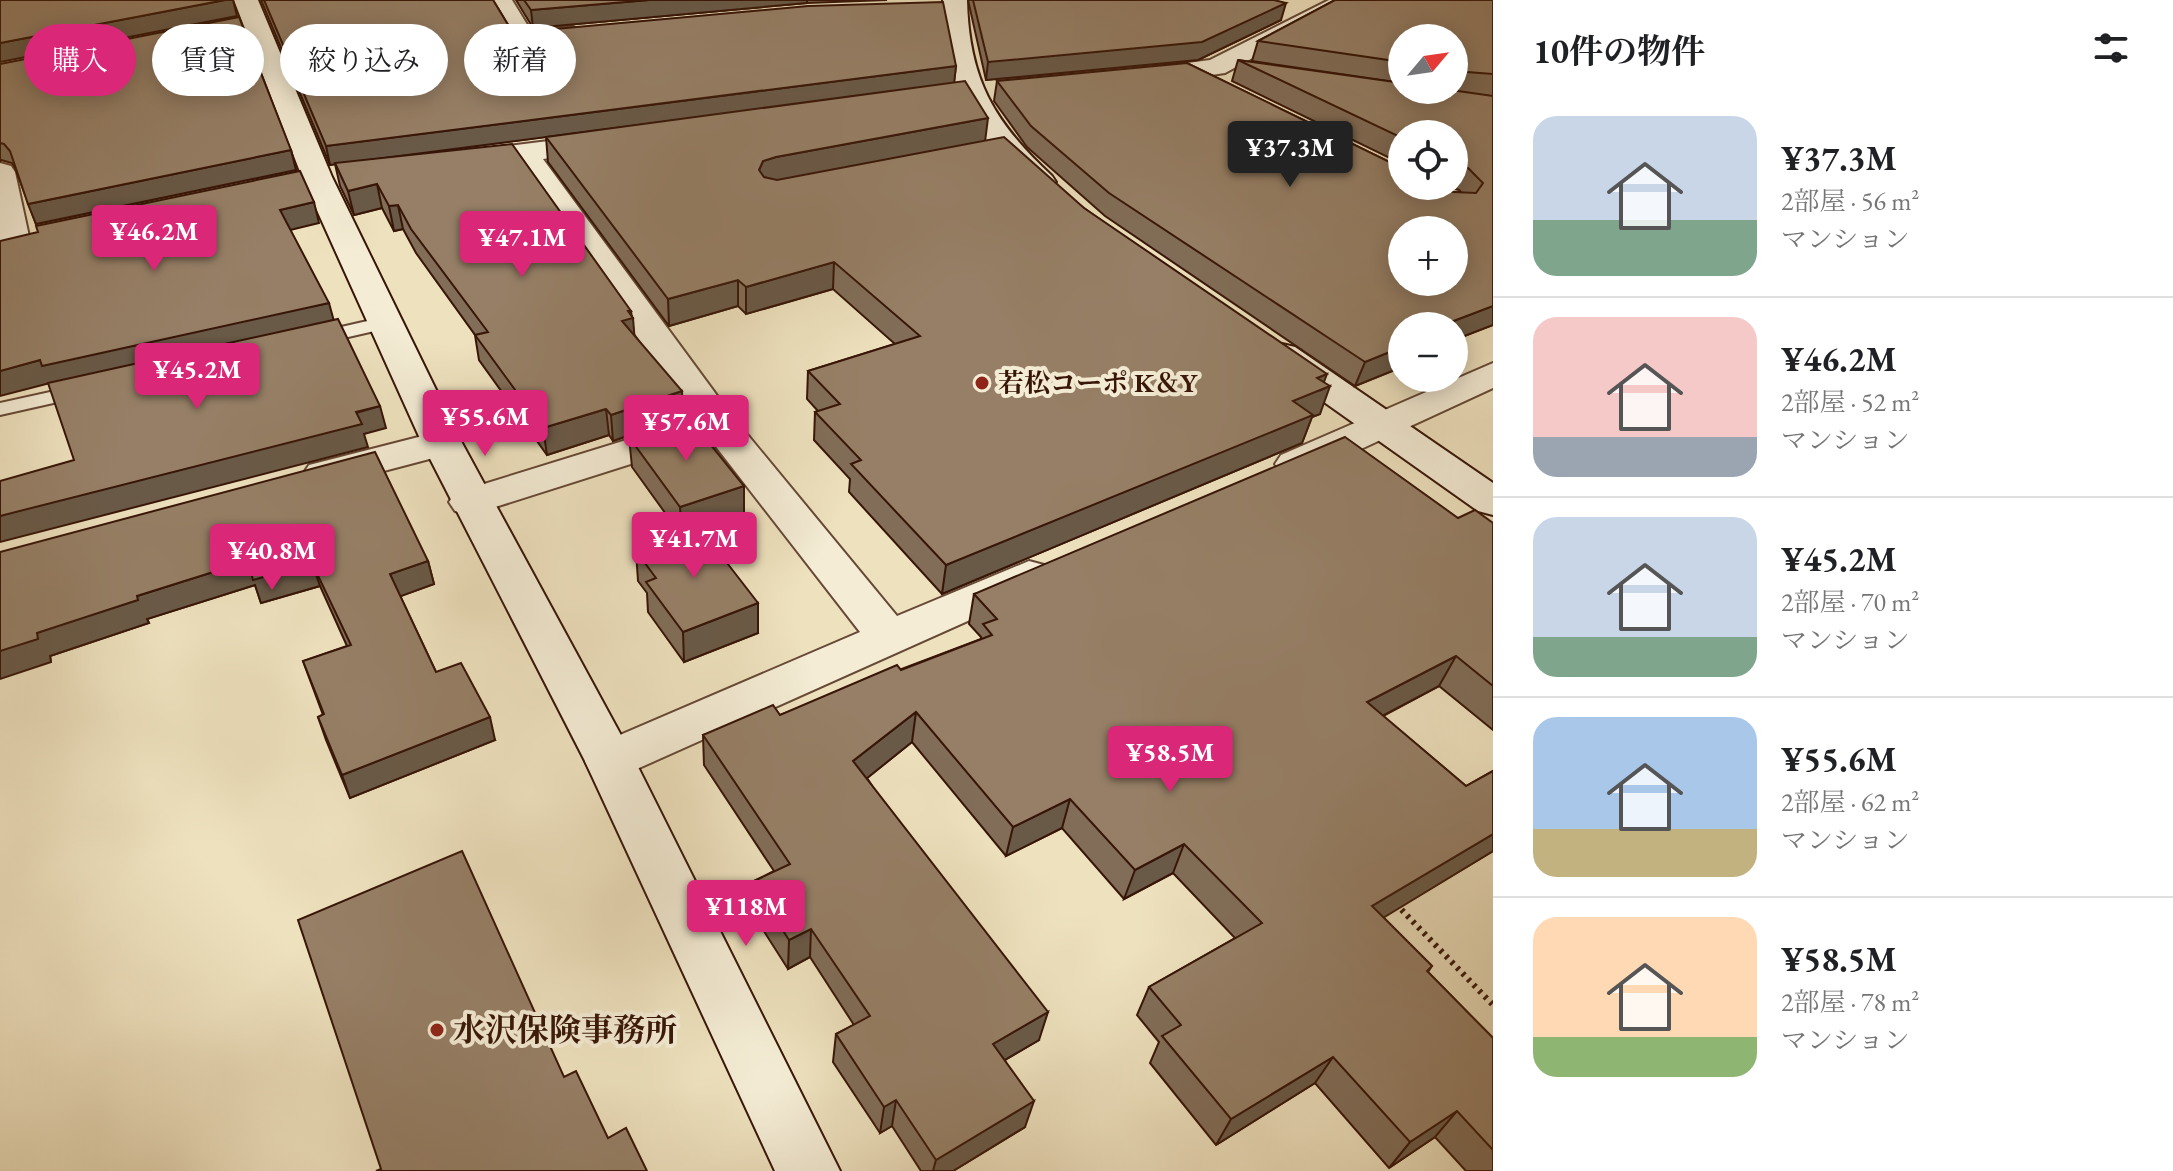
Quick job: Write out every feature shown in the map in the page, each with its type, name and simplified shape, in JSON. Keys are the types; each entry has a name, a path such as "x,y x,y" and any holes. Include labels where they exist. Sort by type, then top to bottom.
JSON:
{"street":[{"path":"500,0 524,39 603,32"},
{"path":"1202,70 1347,0"},
{"path":"945,6 954,33 983,92 993,151 1060,198"},
{"path":"232,24 252,11 317,178 470,502 610,761 808,1171"},
{"path":"1202,70 1228,94"},
{"path":"1110,80 1202,70 1260,73"},
{"path":"936,98 983,92"},
{"path":"435,164 635,139"},
{"path":"524,154 718,424 890,638"},
{"path":"0,172 19,240"},
{"path":"1258,338 1493,502"},
{"path":"1253,482 1493,374"},
{"path":"470,502 718,424"},
{"path":"289,483 442,443"},
{"path":"610,761 1066,560"}],"lane":[{"path":"293,344 385,323"},
{"path":"0,409 108,385"}],"path":[{"path":"1394,903 1493,1005"}],"building":[{"path":"0,0 225,0 99,24 24,24 24,38 0,43"},
{"path":"264,0 493,0 508,24 464,24 464,96 576,96 576,27 808,6 943,2 956,66 326,146 305,96 448,96 448,24 280,24 280,38"},
{"path":"524,0 649,0 531,10"},
{"path":"973,0 1274,0 1286,3 1202,42 988,62"},
{"path":"1335,0 1493,0 1493,74 1468,72 1468,24 1388,24 1388,60 1258,41"},
{"path":"239,17 242,24 203,24"},
{"path":"152,34 152,96 264,96 264,81 291,150 28,204 10,151 0,143 0,64 24,59 24,96 136,96 136,37"},
{"path":"1238,60 1388,81 1388,104 1468,104 1468,92 1493,96 1493,306 1468,316 1468,312 1388,312 1388,353 1365,362 1109,193 1031,126 997,81 1187,63 1388,161 1388,200 1468,200 1468,193 1476,193 1483,183 1468,168 1468,120 1388,120 1388,131"},
{"path":"965,81 988,118 776,157 763,161 759,170 764,177 777,180 1004,137 1084,208 1327,374 1317,378 1330,386 1293,401 1313,415 946,565 851,464 861,460 815,412 840,404 808,371 920,336 834,262 746,287 738,280 668,299 546,137"},
{"path":"512,144 631,311 628,311 633,318 622,321 682,391 611,415 606,409 543,428 475,335 488,332 411,229 398,205 389,206 377,184 348,191 335,163"},
{"path":"300,171 314,202 280,210 329,303 42,366 40,360 0,371 0,241 38,232 36,226"},
{"path":"338,319 380,406 356,412 362,424 0,516 0,481 74,460 48,383"},
{"path":"690,419 744,486 680,507 629,437"},
{"path":"1345,437 1458,518 1475,510 1493,523 1493,686 1456,656 1367,702 1466,786 1493,771 1493,834 1372,906 1432,966 1427,971 1493,1038 1493,1150 1457,1111 1410,1142 1333,1057 1231,1119 1162,1036 1181,1025 1149,987 1262,923 1184,844 1135,870 1070,799 1013,827 916,712 853,761 1048,1012 993,1044 1034,1101 936,1160 896,1100 884,1107 836,1034 870,1016 811,929 789,940 752,882 790,864 703,735 773,705 780,715 897,665 901,670 992,635 983,624 997,619 974,594"},
{"path":"375,452 428,561 390,574 436,672 461,663 490,717 342,775 318,717 324,714 303,661 351,645 312,563 253,580 248,561 137,596 138,600 37,633 38,639 0,651 0,552"},
{"path":"700,528 758,603 683,632 646,582 656,578 636,551"},
{"name":"水沢保険事務所","path":"462,851 564,1077 576,1071 608,1138 626,1128 647,1171 376,1171 381,1169 298,920"}],"place":[{"name":"若松コーポ K＆Y","path":"982,383"},
{"name":"水沢保険事務所","path":"437,1030"}]}
